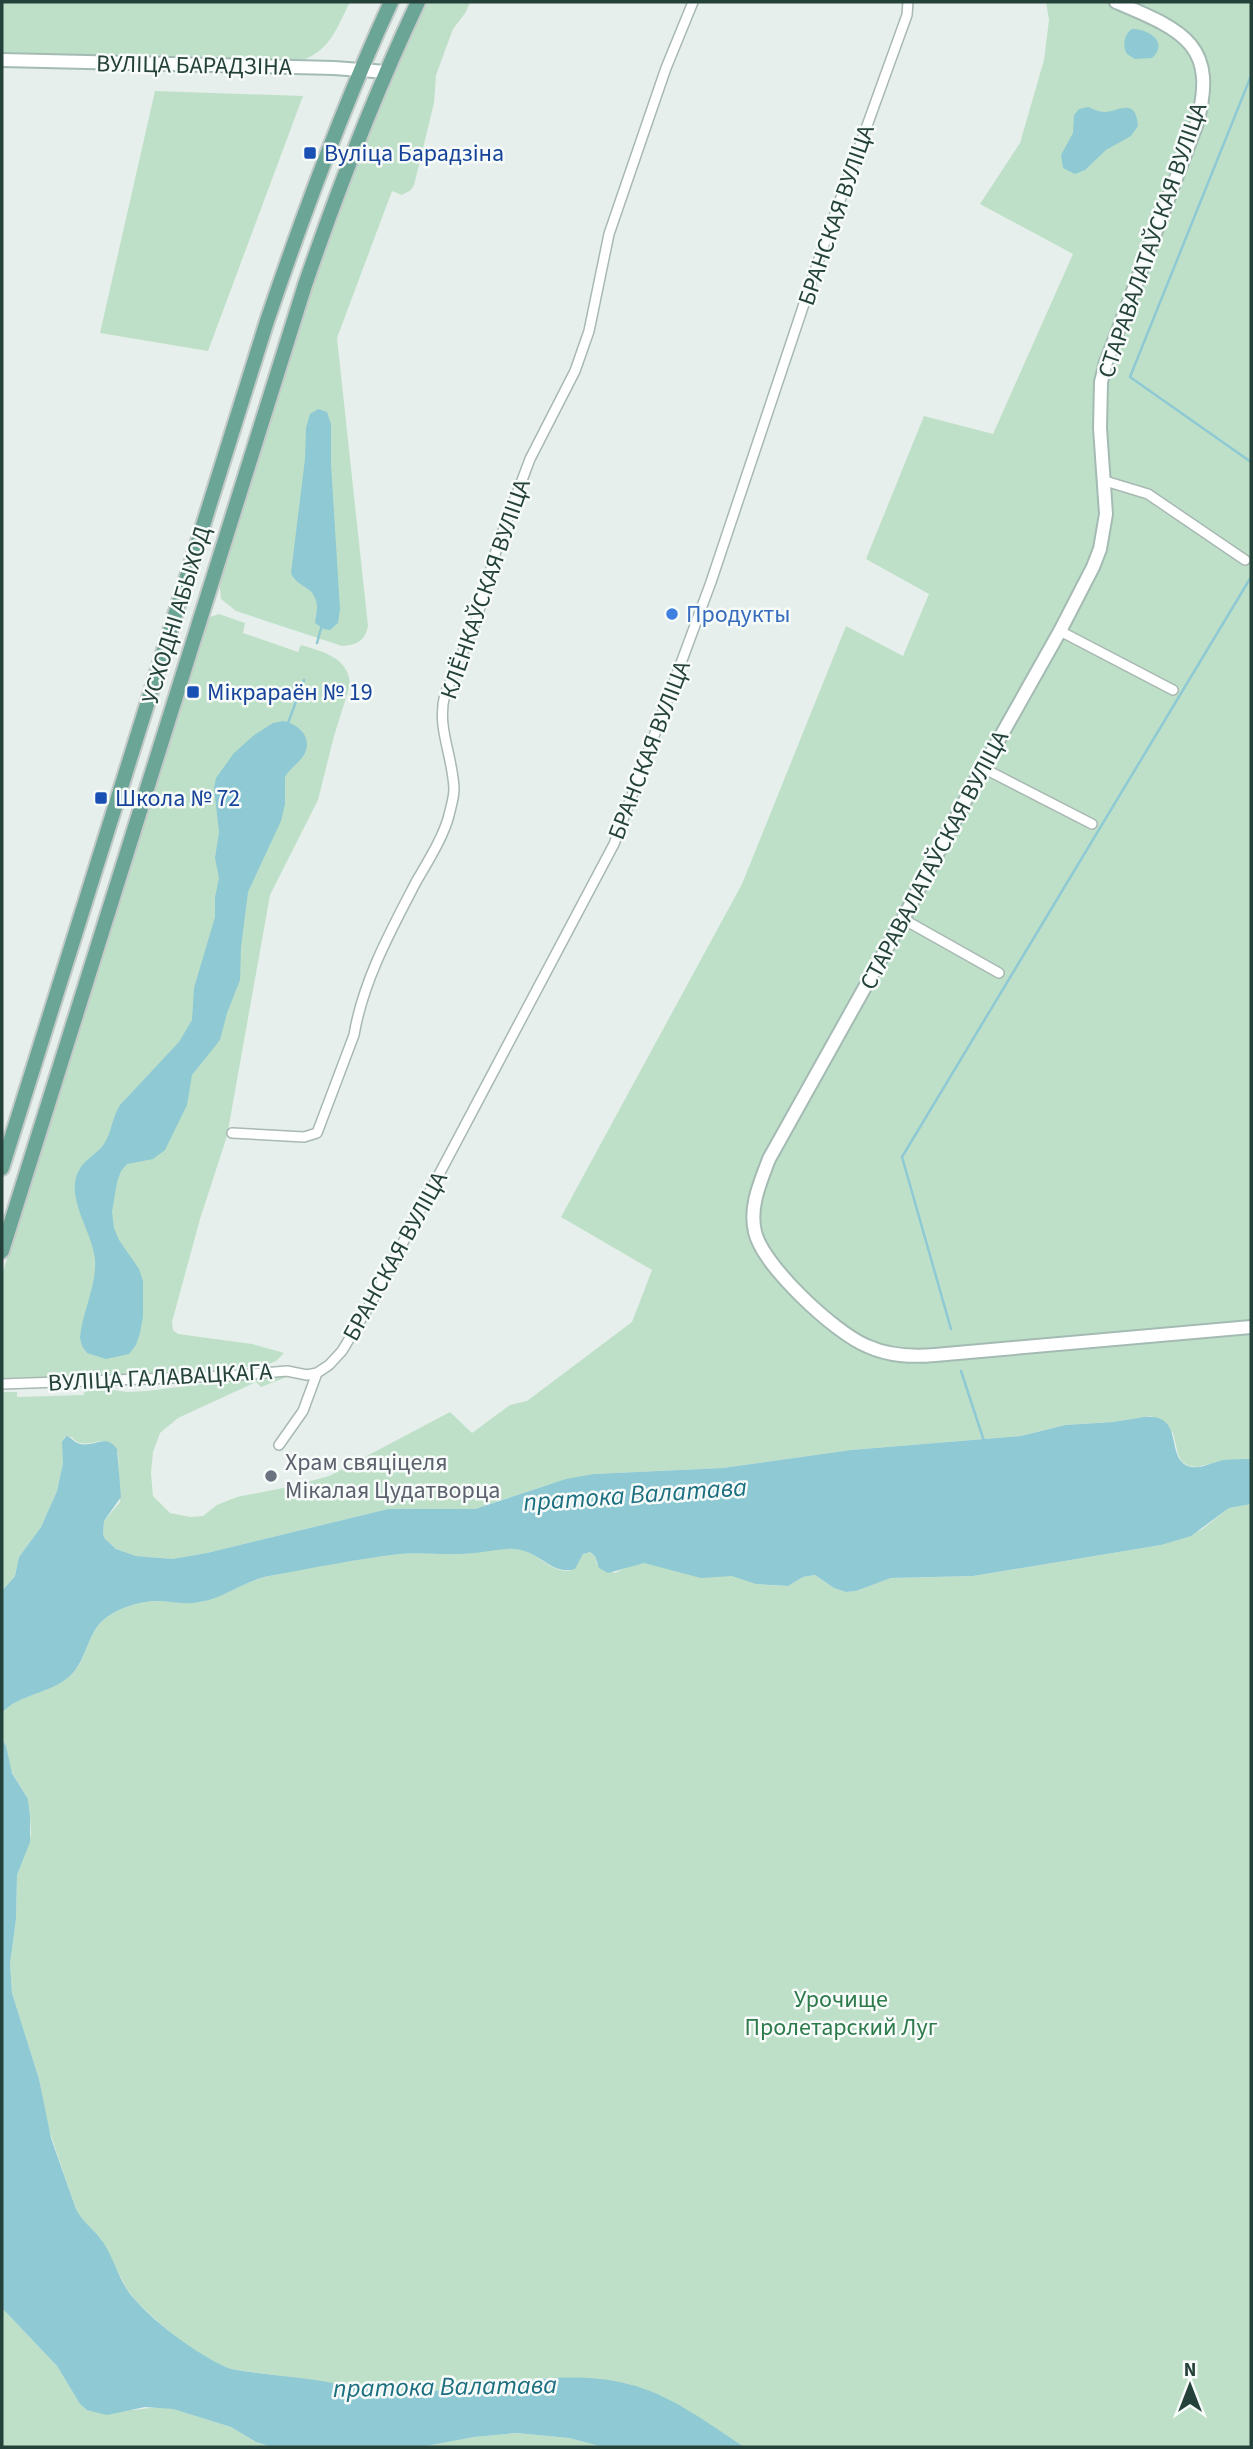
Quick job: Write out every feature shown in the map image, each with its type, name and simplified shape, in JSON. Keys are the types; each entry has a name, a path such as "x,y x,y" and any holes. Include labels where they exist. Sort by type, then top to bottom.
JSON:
{"main road":[{"name":"УСХОДНІ АБЫХОД","path":"2,1168 267,321 306,206 391,2"},
{"name":"УСХОДНІ АБЫХОД","path":"2,1251 290,328 331,209 418,2"}],"street":[{"name":"КЛЁНКАЎСКАЯ ВУЛІЦА","path":"232,1133 304,1138 317,1133 354,1035 368,985 390,932 449,818 454,790 442,730 442,704 445,694 476,621 498,544 530,459 569,383 589,331 609,234 666,68 694,2"},
{"name":"БРАНСКАЯ ВУЛІЦА","path":"279,1445 303,1411 317,1373 342,1351 366,1311 614,844 711,582 821,253 907,15 908,2"},
{"name":"СТАРАВАЛАТАЎСКАЯ ВУЛІЦА","path":"1116,2 1158,20 1184,36 1200,59 1204,85 1196,126 1106,362 1101,382 1100,428 1106,514 1100,549 1085,584 983,768 904,919 769,1159 757,1188 753,1216 756,1235 783,1276 840,1331 867,1346 899,1356 1251,1327"},
{"name":"ВУЛІЦА БАРАДЗІНА","path":"2,60 387,72"},
{"path":"1105,481 1149,494 1245,560"},
{"path":"1060,631 1173,690"},
{"path":"983,768 1092,824"},
{"path":"904,919 999,973"},
{"name":"ВУЛІЦА ГАЛАВАЦКАГА","path":"2,1384 228,1376 287,1371 307,1375 317,1373"}],"green space":[{"path":"2,2 350,2 324,46 308,58 297,62 2,55"},
{"path":"425,2 470,2 453,29 436,75 434,103 414,185 402,195 392,191 337,338 368,626 360,641 342,646 236,611 221,599 219,580 284,362 338,209"},
{"path":"1046,2 1251,2 1251,1459 1189,1466 1182,1462 1178,1454 1173,1433 1151,1416 1064,1425 1021,1436 851,1450 723,1468 594,1474 544,1486 475,1509 388,1509 172,1559 136,1556 116,1549 105,1539 104,1521 120,1502 118,1453 101,1441 81,1443 72,1437 64,1437 63,1463 57,1491 41,1527 19,1557 15,1576 2,1591 2,1392 17,1392 17,1397 84,1395 84,1386 127,1392 147,1391 292,1375 261,1387 256,1382 178,1418 160,1433 153,1452 153,1496 170,1513 190,1517 203,1516 217,1505 237,1497 329,1476 450,1412 472,1433 510,1405 527,1401 632,1322 652,1270 561,1217 742,884 846,626 903,656 929,594 866,559 924,416 993,434 1073,254 980,204 1020,143 1044,60 1049,20"},
{"path":"155,91 303,96 208,351 100,333"},
{"path":"219,614 245,623 243,633 298,652 301,645 333,657 345,668 350,685 318,800 270,895 227,1136 200,1219 172,1322 173,1330 178,1334 252,1344 284,1353 276,1361 263,1366 156,1375 2,1378 2,1275 205,625 210,617"},
{"name":"Урочище Пролетарский Луг","path":"1251,1504 1251,2447 744,2447 676,2404 629,2384 589,2379 538,2378 449,2390 390,2392 231,2369 192,2349 135,2300 101,2239 81,2219 47,2124 39,2079 12,1993 10,1964 16,1919 17,1875 31,1834 28,1799 9,1767 6,1746 2,1739 2,1713 17,1702 54,1686 71,1675 81,1661 95,1630 113,1613 133,1604 148,1602 200,1602 261,1578 351,1561 400,1554 459,1554 512,1548 528,1552 562,1570 570,1571 583,1554 590,1552 595,1556 597,1564 615,1573 631,1565 644,1563 739,1576 756,1584 781,1586 788,1586 803,1577 815,1575 834,1588 846,1592 891,1578 973,1576 1161,1545 1201,1530 1229,1508"},
{"path":"2,2308 57,2366 80,2404 87,2410 159,2407 173,2409 231,2427 256,2442 272,2447 2,2447"},
{"path":"517,2433 569,2438 603,2447 421,2447 474,2437"}],"water":[{"path":"1132,29 1145,31 1158,42 1157,52 1152,58 1135,59 1127,54 1125,40"},
{"path":"1088,107 1105,112 1130,108 1137,117 1138,126 1131,136 1106,150 1085,170 1075,174 1063,168 1061,155 1073,133 1074,115 1079,109"},
{"path":"318,409 327,412 331,424 340,609 338,623 330,630 315,623 315,598 291,573 305,459 306,428 310,414"},
{"path":"284,721 300,729 306,738 306,749 302,758 285,777 285,804 281,821 248,892 240,980 220,1040 192,1075 187,1105 165,1150 153,1159 127,1164 117,1182 112,1212 114,1228 139,1269 143,1281 143,1317 136,1345 129,1354 106,1359 87,1353 80,1338 94,1279 95,1259 76,1200 76,1178 83,1164 104,1144 120,1105 179,1042 192,1020 194,988 215,917 219,878 215,858 219,832 214,788 216,778 234,753 253,736 273,723"},
{"name":"пратока Валатава","path":"1144,1417 1166,1422 1178,1456 1183,1463 1191,1467 1224,1460 1251,1459 1251,1504 1229,1508 1191,1536 1161,1545 973,1576 891,1578 846,1592 834,1588 815,1575 803,1577 788,1586 756,1584 732,1576 701,1578 644,1563 608,1573 599,1568 595,1556 590,1552 583,1554 575,1569 566,1570 558,1569 518,1549 465,1554 407,1553 351,1561 260,1578 200,1602 148,1602 119,1610 100,1623 71,1675 54,1686 17,1702 2,1713 2,1591 15,1576 19,1557 41,1527 57,1491 63,1463 62,1442 66,1436 80,1444 109,1442 117,1449 121,1497 104,1521 105,1539 116,1549 136,1556 172,1559 388,1509 475,1509 566,1479 594,1474 723,1468 851,1450 1021,1436 1065,1425"},
{"path":"2,1739 12,1773 28,1799 30,1816 30,1842 17,1875 16,1919 10,1964 12,1993 39,2079 51,2138 76,2209 103,2242 128,2291 147,2312 190,2347 231,2369 398,2392 437,2391 547,2378 601,2379 628,2384 659,2395 744,2447 603,2447 569,2438 517,2433 474,2437 421,2447 272,2447 256,2442 231,2427 173,2409 145,2407 107,2415 87,2410 80,2404 57,2366 2,2308"}],"waterway":[{"path":"1251,76 1130,377 1251,462"},
{"path":"951,1329 902,1157 1251,577"},
{"path":"317,643 322,625"},
{"path":"288,723 304,680"},
{"path":"961,1371 984,1441"}],"place":[{"name":"Вуліца Барадзіна","path":"310,153"},
{"name":"Продукты","path":"672,614"},
{"name":"Мікрараён № 19","path":"193,692"},
{"name":"Школа № 72","path":"101,798"},
{"name":"Храм свяціцеля Мікалая Цудатворца","path":"271,1476"}]}
